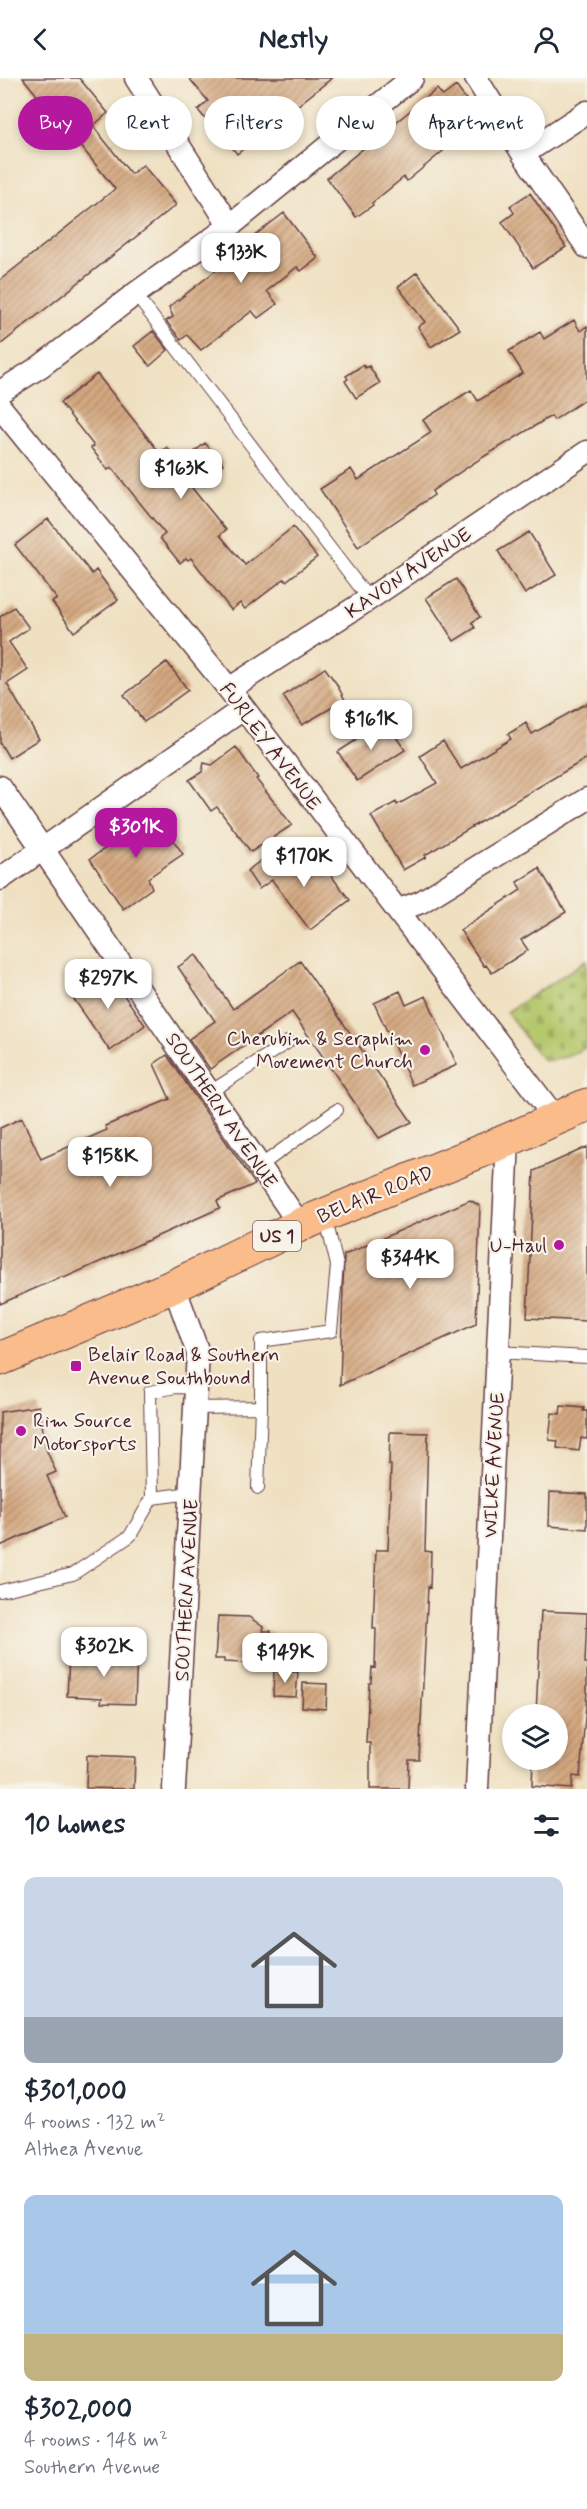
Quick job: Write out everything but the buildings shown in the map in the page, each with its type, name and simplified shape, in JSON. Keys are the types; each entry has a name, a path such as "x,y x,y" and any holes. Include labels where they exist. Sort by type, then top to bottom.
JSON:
{"main road":[{"name":"BELAIR ROAD","path":"0,1359 174,1286 312,1220 508,1140 587,1105"}],"street":[{"path":"136,78 230,226"},
{"path":"0,392 41,366 135,294 230,226 412,78"},
{"path":"476,78 523,154 587,247"},
{"path":"523,154 587,112"},
{"name":"FURLEY AVENUE","path":"0,407 229,689 556,1119"},
{"name":"KAVON AVENUE","path":"229,689 369,599 587,452"},
{"path":"0,879 243,709"},
{"name":"SOUTHERN AVENUE","path":"0,787 260,1166 312,1220"},
{"path":"399,910 422,902 587,799"},
{"name":"WILKE AVENUE","path":"477,1789 508,1140"},
{"name":"SOUTHERN AVENUE","path":"174,1286 198,1353 174,1789"}],"lane":[{"path":"135,294 369,599"},
{"path":"210,1092 288,1042"},
{"path":"260,1166 337,1110"},
{"path":"258,1488 261,1341 331,1331 337,1265 312,1220"},
{"path":"498,1352 587,1357"},
{"path":"0,1592 74,1574 130,1536 152,1498 150,1392 176,1387 196,1398 261,1407"},
{"path":"152,1498 191,1493"}],"green space":[{"path":"587,960 587,1047 566,1057 545,1061 507,1012"}],"place":[{"name":"Cherubim & Seraphim Movement Church","path":"425,1050"},
{"name":"U-Haul","path":"559,1245"},
{"name":"Belair Road & Southern Avenue Southbound","path":"76,1366"},
{"name":"Rim Source Motorsports","path":"21,1431"}]}
